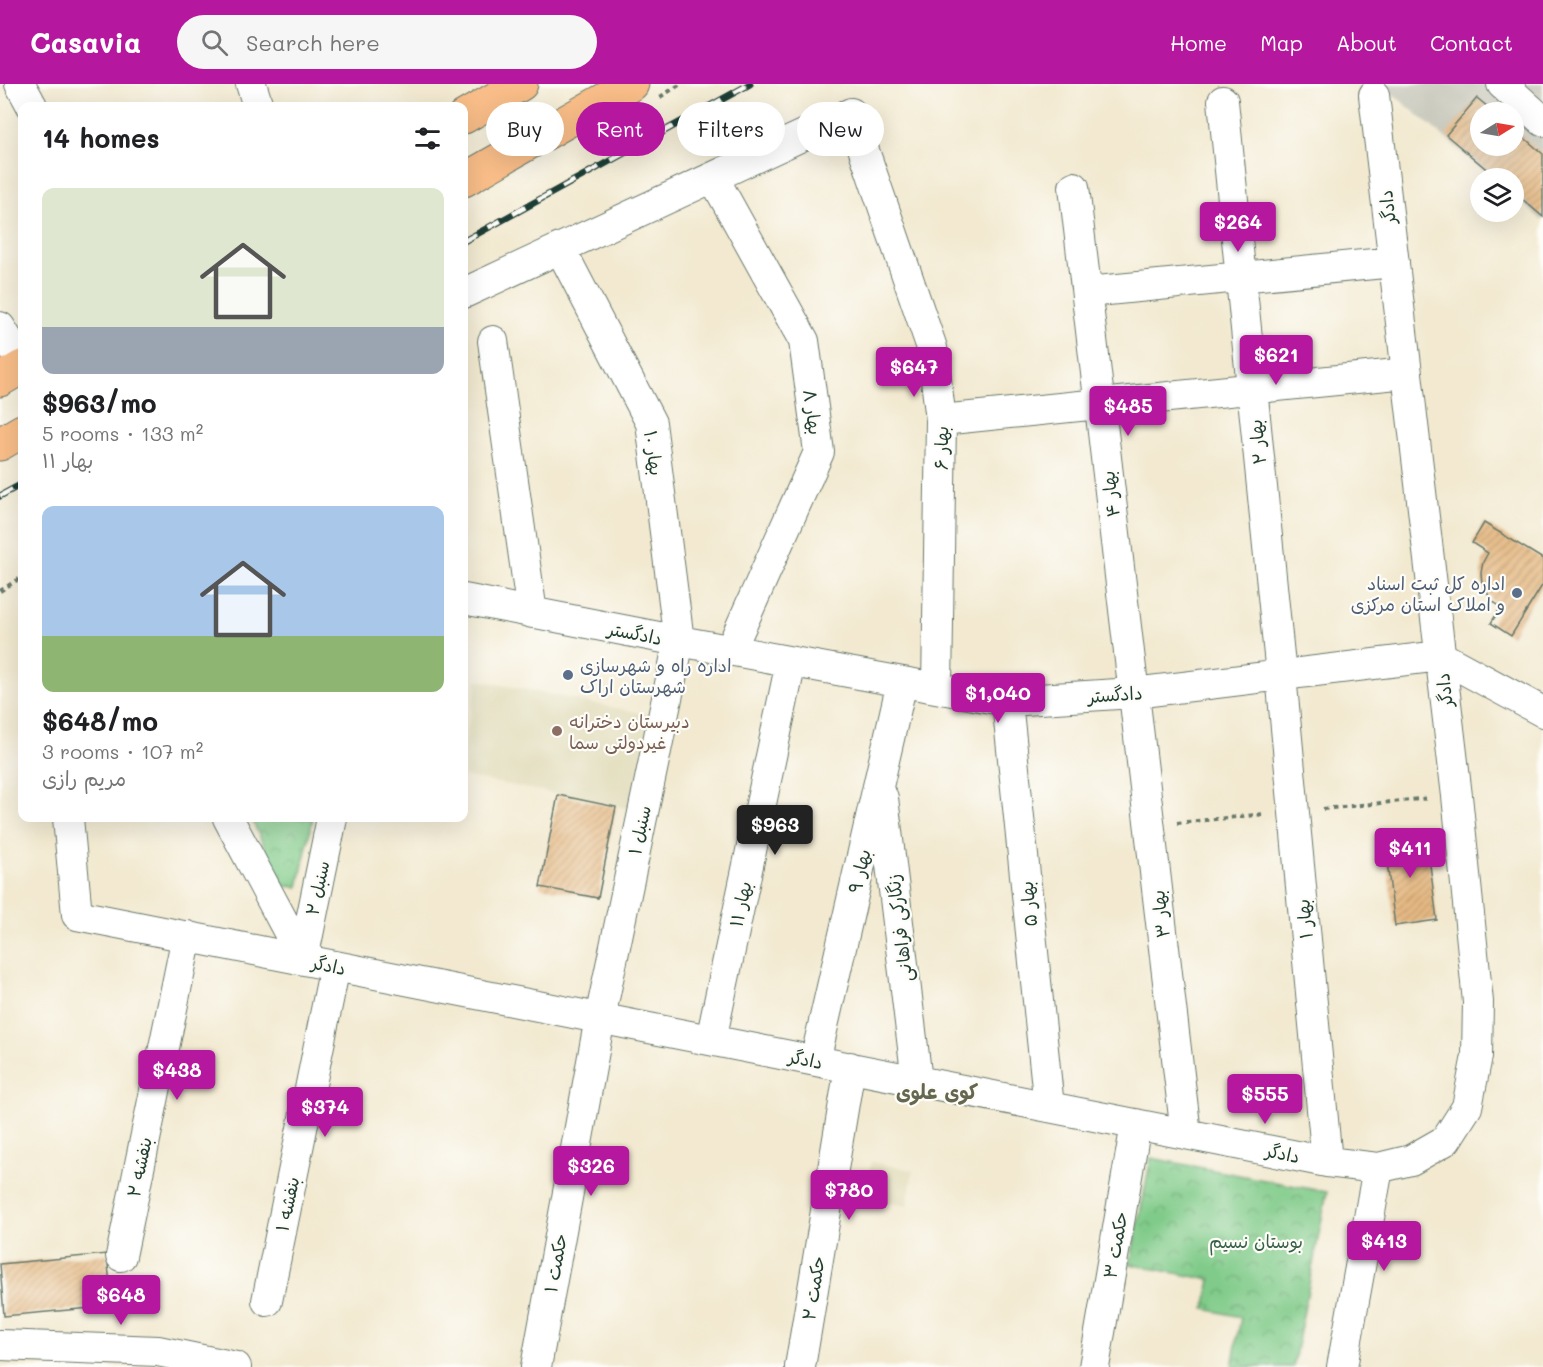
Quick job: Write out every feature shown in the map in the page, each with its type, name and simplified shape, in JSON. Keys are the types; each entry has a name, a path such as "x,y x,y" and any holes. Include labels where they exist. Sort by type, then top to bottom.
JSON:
{"main road":[{"path":"468,113 490,93 521,84"},
{"path":"468,178 632,84"},
{"path":"0,380 18,369"},
{"path":"0,444 18,433"}],"street":[{"path":"20,84 30,102"},
{"path":"251,84 257,102"},
{"path":"1502,84 1543,121"},
{"name":"دادگر","path":"68,822 77,915 1327,1162 1378,1168 1412,1160 1446,1140 1467,1107 1477,1056 1478,1002 1374,95"},
{"name":"بهار ۲","path":"1223,101 1281,675"},
{"name":"بهار ۶","path":"713,177 851,113 932,348 941,420 937,688"},
{"path":"468,291 713,177"},
{"name":"بهار ۸","path":"713,177 804,341 819,452 730,651"},
{"name":"بهار ۴","path":"1074,187 1134,693"},
{"name":"بهار ۱۰","path":"560,248 651,423 679,641"},
{"path":"1087,292 1394,262"},
{"path":"0,327 18,356"},
{"path":"493,341 532,613"},
{"path":"941,420 1407,373"},
{"name":"دادگستر","path":"468,600 730,651 1007,701 1134,693 1440,656"},
{"name":"سنبل ۱","path":"600,1018 679,641"},
{"path":"1440,656 1543,712"},
{"name":"بهار ۱۱","path":"711,1040 791,662"},
{"name":"بهار ۱","path":"1281,675 1327,1162"},
{"name":"بهار ۹","path":"815,1061 902,682"},
{"name":"بهار ۳","path":"1134,693 1186,1134"},
{"name":"بهار ۵","path":"1007,701 1049,1107"},
{"name":"زنگارکی فراهانی","path":"881,775 917,1081"},
{"path":"230,822 303,959"},
{"name":"سنبل ۲","path":"303,959 331,822"},
{"name":"بنفشه ۲","path":"121,1256 187,936"},
{"name":"بنفشه ۱","path":"267,1301 335,966"},
{"name":"حکمت ۱","path":"536,1367 600,1018"},
{"name":"حکمت ۲","path":"800,1367 850,1067"},
{"name":"حکمت ۳","path":"1094,1367 1136,1124"},
{"path":"1342,1367 1378,1168"},
{"path":"8,1352 158,1352 236,1367"}],"path":[{"path":"0,591 18,580"}],"shaded area":[{"path":"1381,84 1543,84 1543,221 1524,205 1524,168 1481,168"},
{"name":"دبیرستان دخترانه غیردولتی سما","path":"477,680 650,715 632,809 468,777 468,726"},
{"path":"871,1162 913,1170 907,1206 864,1198"}],"green space":[{"path":"253,822 312,822 298,887 283,886"},
{"name":"بوستان نسیم","path":"1151,1158 1327,1192 1293,1367 1232,1367 1241,1317 1205,1309 1211,1280 1130,1264"}],"building":[{"path":"1470,106 1470,155 1446,135"},
{"path":"1524,138 1543,154 1543,217 1524,201 1524,168 1485,168 1471,156 1524,156"},
{"path":"1484,523 1543,559 1543,584 1511,636 1491,623 1501,607 1492,601 1482,584 1483,562 1488,553 1472,543"},
{"path":"558,795 616,807 598,898 540,887"},
{"path":"1426,833 1437,920 1395,926 1384,838"},
{"path":"107,1254 112,1306 4,1316 0,1264"}],"railway":[{"path":"468,239 750,84"},
{"path":"0,496 18,486"}],"place":[{"name":"اداره کل ثبت اسناد و املاک استان مرکزی","path":"1517,593"},
{"name":"اداره راه و شهرسازی شهرستان اراک","path":"568,675"},
{"name":"دبیرستان دخترانه غیردولتی سما","path":"557,731"}],"district":[{"name":"کوی علوی","path":"937,1091"}]}
